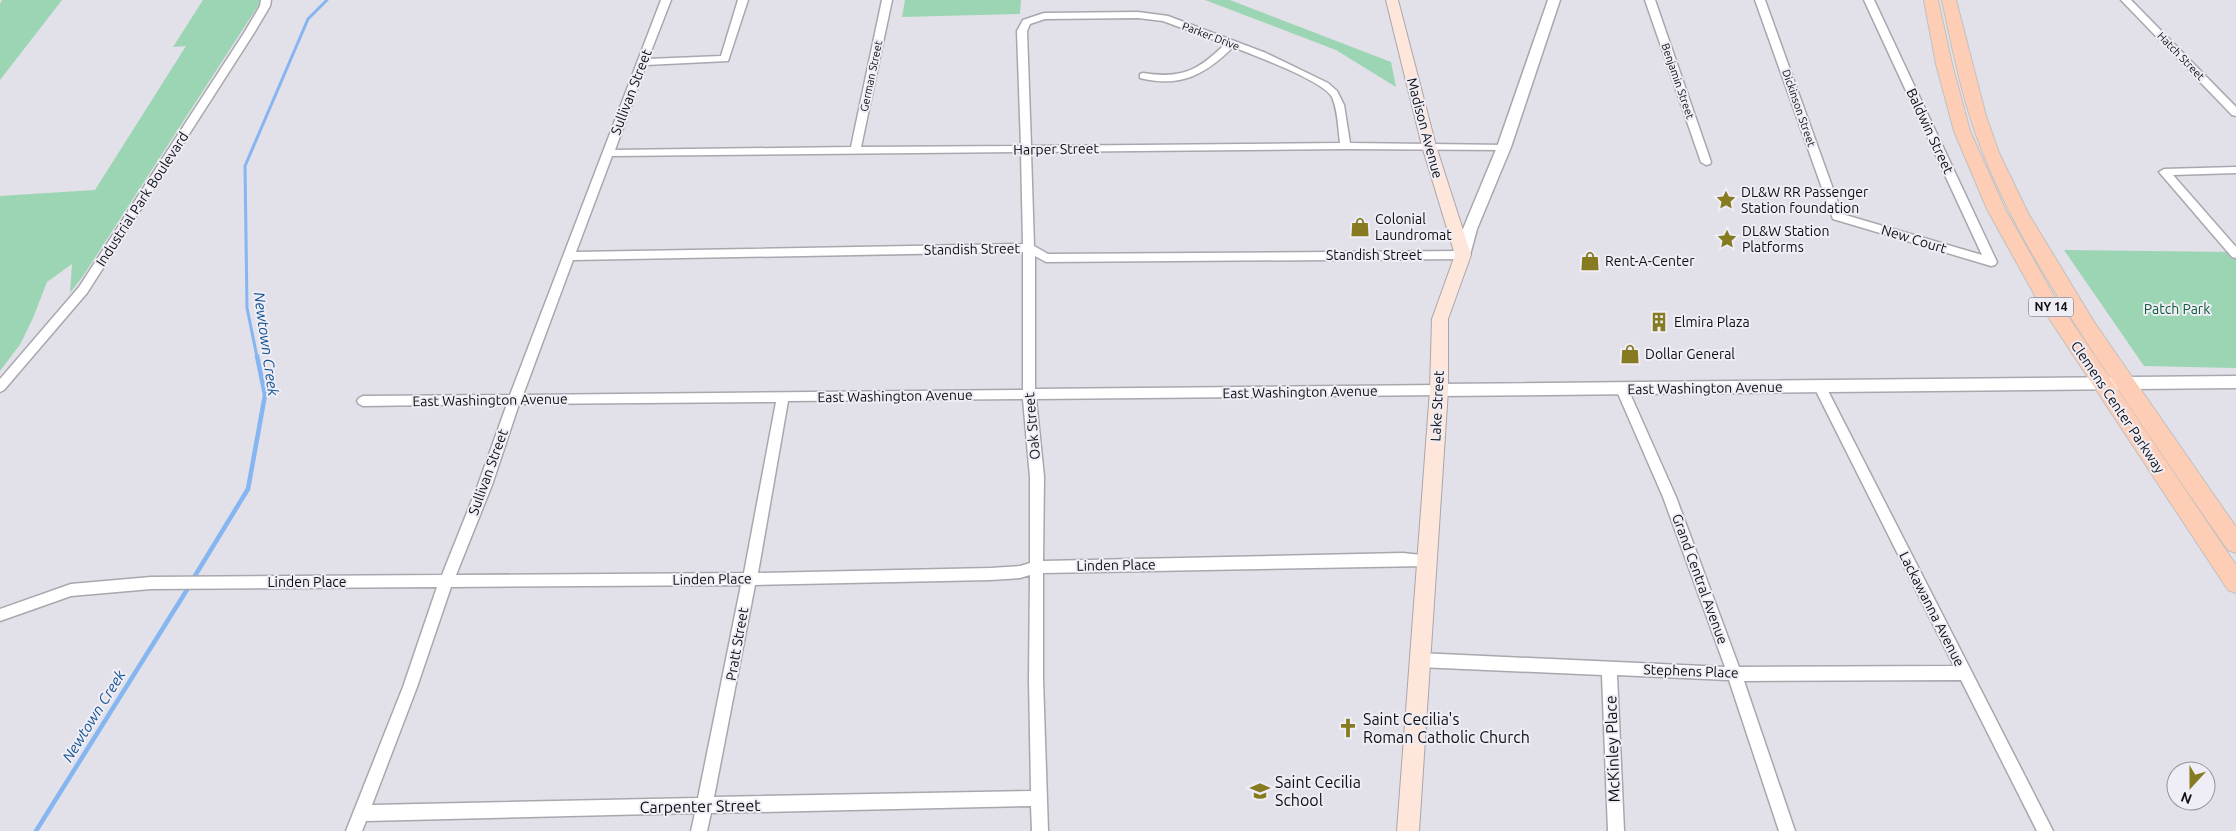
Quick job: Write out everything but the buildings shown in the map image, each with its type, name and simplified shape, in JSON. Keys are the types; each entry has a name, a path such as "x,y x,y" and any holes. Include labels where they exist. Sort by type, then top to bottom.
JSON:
{"main road":[{"name":"Madison Avenue","path":"1392,0 1429,146 1448,212 1463,255"},
{"name":"Clemens Center Parkway","path":"1930,0 1944,64 1962,131 1996,209 2026,266 2102,384 2236,583"},
{"name":"Clemens Center Parkway","path":"1949,0 1974,106 2006,186 2050,270 2236,544"},
{"name":"Lake Street","path":"1408,831 1439,390 1440,318 1463,255"}],"street":[{"name":"Industrial Park Boulevard","path":"0,387 83,290 244,41 266,6 266,0"},
{"name":"Sullivan Street","path":"354,831 410,687 446,582 485,485 515,399 666,0"},
{"path":"642,62 725,59 743,0"},
{"name":"German Street","path":"855,151 887,0"},
{"name":"Lake Street","path":"1463,255 1470,229 1504,147 1554,0"},
{"name":"Benjamin Street","path":"1650,0 1706,162"},
{"name":"Dickinson Street","path":"1760,0 1837,216"},
{"name":"Baldwin Street","path":"1869,0 1991,262"},
{"name":"Hatch Street","path":"2126,0 2236,112"},
{"name":"Parker Drive","path":"1026,22 1044,16 1153,16 1165,18 1328,86 1338,103 1345,146"},
{"name":"Oak Street","path":"1026,22 1022,31 1029,248 1029,394 1036,477 1040,831"},
{"path":"1143,76 1162,80 1190,77 1214,61 1231,44"},
{"name":"Harper Street","path":"608,153 1345,146 1504,147"},
{"path":"2236,170 2164,172 2236,254"},
{"name":"New Court","path":"1837,216 1991,262"},
{"name":"Standish Street","path":"569,256 1029,248 1046,258 1463,255"},
{"name":"East Washington Avenue","path":"363,401 2236,382"},
{"name":"Lackawanna Avenue","path":"1820,386 2045,831"},
{"name":"Grand Central Avenue","path":"1622,389 1659,467 1735,674 1787,831"},
{"name":"Pratt Street","path":"699,831 730,685 783,397"},
{"name":"Linden Place","path":"0,615 71,590 151,583 748,579 992,574 1020,572 1036,567 1426,560"},
{"name":"Stephens Place","path":"1419,660 1735,674 1964,673"},
{"name":"McKinley Place","path":"1609,668 1616,831"},
{"name":"Carpenter Street","path":"360,813 1040,798"}],"green space":[{"path":"2,0 62,0 0,80 0,4"},
{"path":"203,0 260,0 258,6 83,276 70,293 72,264 47,282 21,343 0,371 0,196 95,190 186,46 173,47"},
{"path":"905,0 1021,0 1020,14 902,17"},
{"path":"1205,0 1230,0 1391,62 1396,87 1336,50"},
{"name":"Patch Park","path":"2064,250 2231,252 2236,258 2236,368 2144,366"}],"waterway":[{"name":"Newtown Creek","path":"257,357 247,308 245,166 308,19 327,0"},
{"name":"Newtown Creek","path":"193,579 248,489 265,395 257,356"},
{"name":"Newtown Creek","path":"36,831 190,585"}],"place":[{"name":"DL&W RR Passenger Station foundation","path":"1726,200"},
{"name":"Colonial Laundromat","path":"1360,227"},
{"name":"DL&W Station Platforms","path":"1727,239"},
{"name":"Rent-A-Center","path":"1590,261"},
{"name":"Elmira Plaza","path":"1659,322"},
{"name":"Dollar General","path":"1630,354"},
{"name":"Saint Cecilia's Roman Catholic Church","path":"1348,728"},
{"name":"Saint Cecilia School","path":"1260,791"}]}
